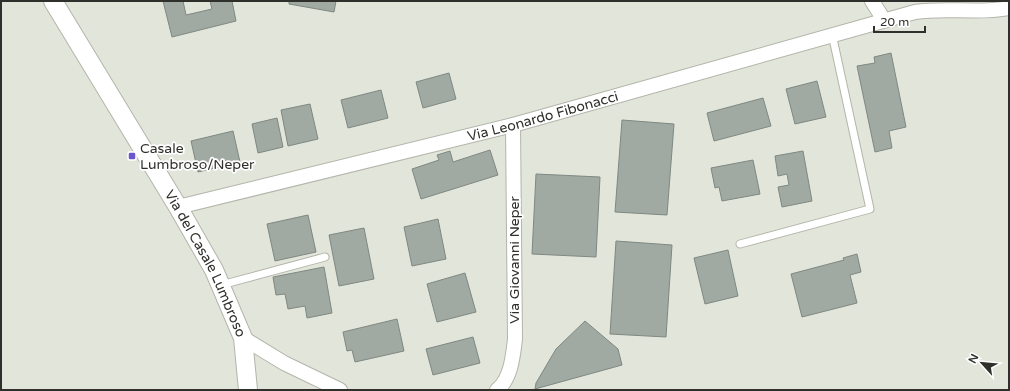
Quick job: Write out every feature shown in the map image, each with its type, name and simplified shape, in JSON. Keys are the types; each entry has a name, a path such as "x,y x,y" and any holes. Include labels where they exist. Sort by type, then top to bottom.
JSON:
{"street":[{"name":"Via del Casale Lumbroso","path":"53,1 178,207 221,285 244,338 248,390"},
{"path":"872,1 884,20"},
{"name":"Via Leonardo Fibonacci","path":"178,207 513,125 884,20 932,9 981,11 1009,8"},
{"name":"Via Giovanni Neper","path":"497,390 507,375 515,339 513,125"},
{"path":"244,338 284,363 340,390"}],"lane":[{"path":"740,244 870,209 832,34"},
{"path":"221,285 324,257"}],"building":[{"path":"163,1 183,1 186,15 212,9 210,1 232,1 236,21 172,37"},
{"path":"289,1 336,1 334,12 289,4"},
{"path":"891,53 906,127 889,131 892,148 875,152 857,66 875,63 874,57"},
{"path":"449,73 456,99 423,108 416,82"},
{"path":"817,81 826,117 795,124 786,89"},
{"path":"381,90 388,118 348,128 341,100"},
{"path":"763,98 771,126 714,141 707,113"},
{"path":"310,104 318,139 288,146 281,110"},
{"path":"277,118 283,147 258,153 252,124"},
{"path":"622,120 674,124 667,215 615,212"},
{"path":"233,131 240,162 198,172 191,141"},
{"path":"490,150 498,175 421,199 412,169 439,160 437,155 450,151 453,162"},
{"path":"803,151 812,201 782,207 778,187 789,185 787,174 778,176 775,156"},
{"path":"753,160 760,194 722,201 719,187 715,188 711,168"},
{"path":"536,174 600,177 596,257 532,254"},
{"path":"308,215 316,252 275,261 267,224"},
{"path":"438,219 446,259 412,266 404,227"},
{"path":"364,228 374,279 339,286 329,235"},
{"path":"616,241 672,245 666,337 610,334"},
{"path":"728,250 738,296 705,304 694,258"},
{"path":"857,254 861,272 850,275 857,303 802,317 791,274 844,260 843,258"},
{"path":"324,267 332,313 307,318 305,306 288,309 285,294 276,295 273,277"},
{"path":"465,273 476,312 437,322 427,284"},
{"path":"397,319 404,351 355,362 352,350 347,351 343,332"},
{"path":"585,321 618,349 622,365 535,389 536,383 556,349"},
{"path":"473,337 480,363 433,375 426,349"}],"place":[{"name":"Casale Lumbroso/Neper","path":"132,156"}]}
